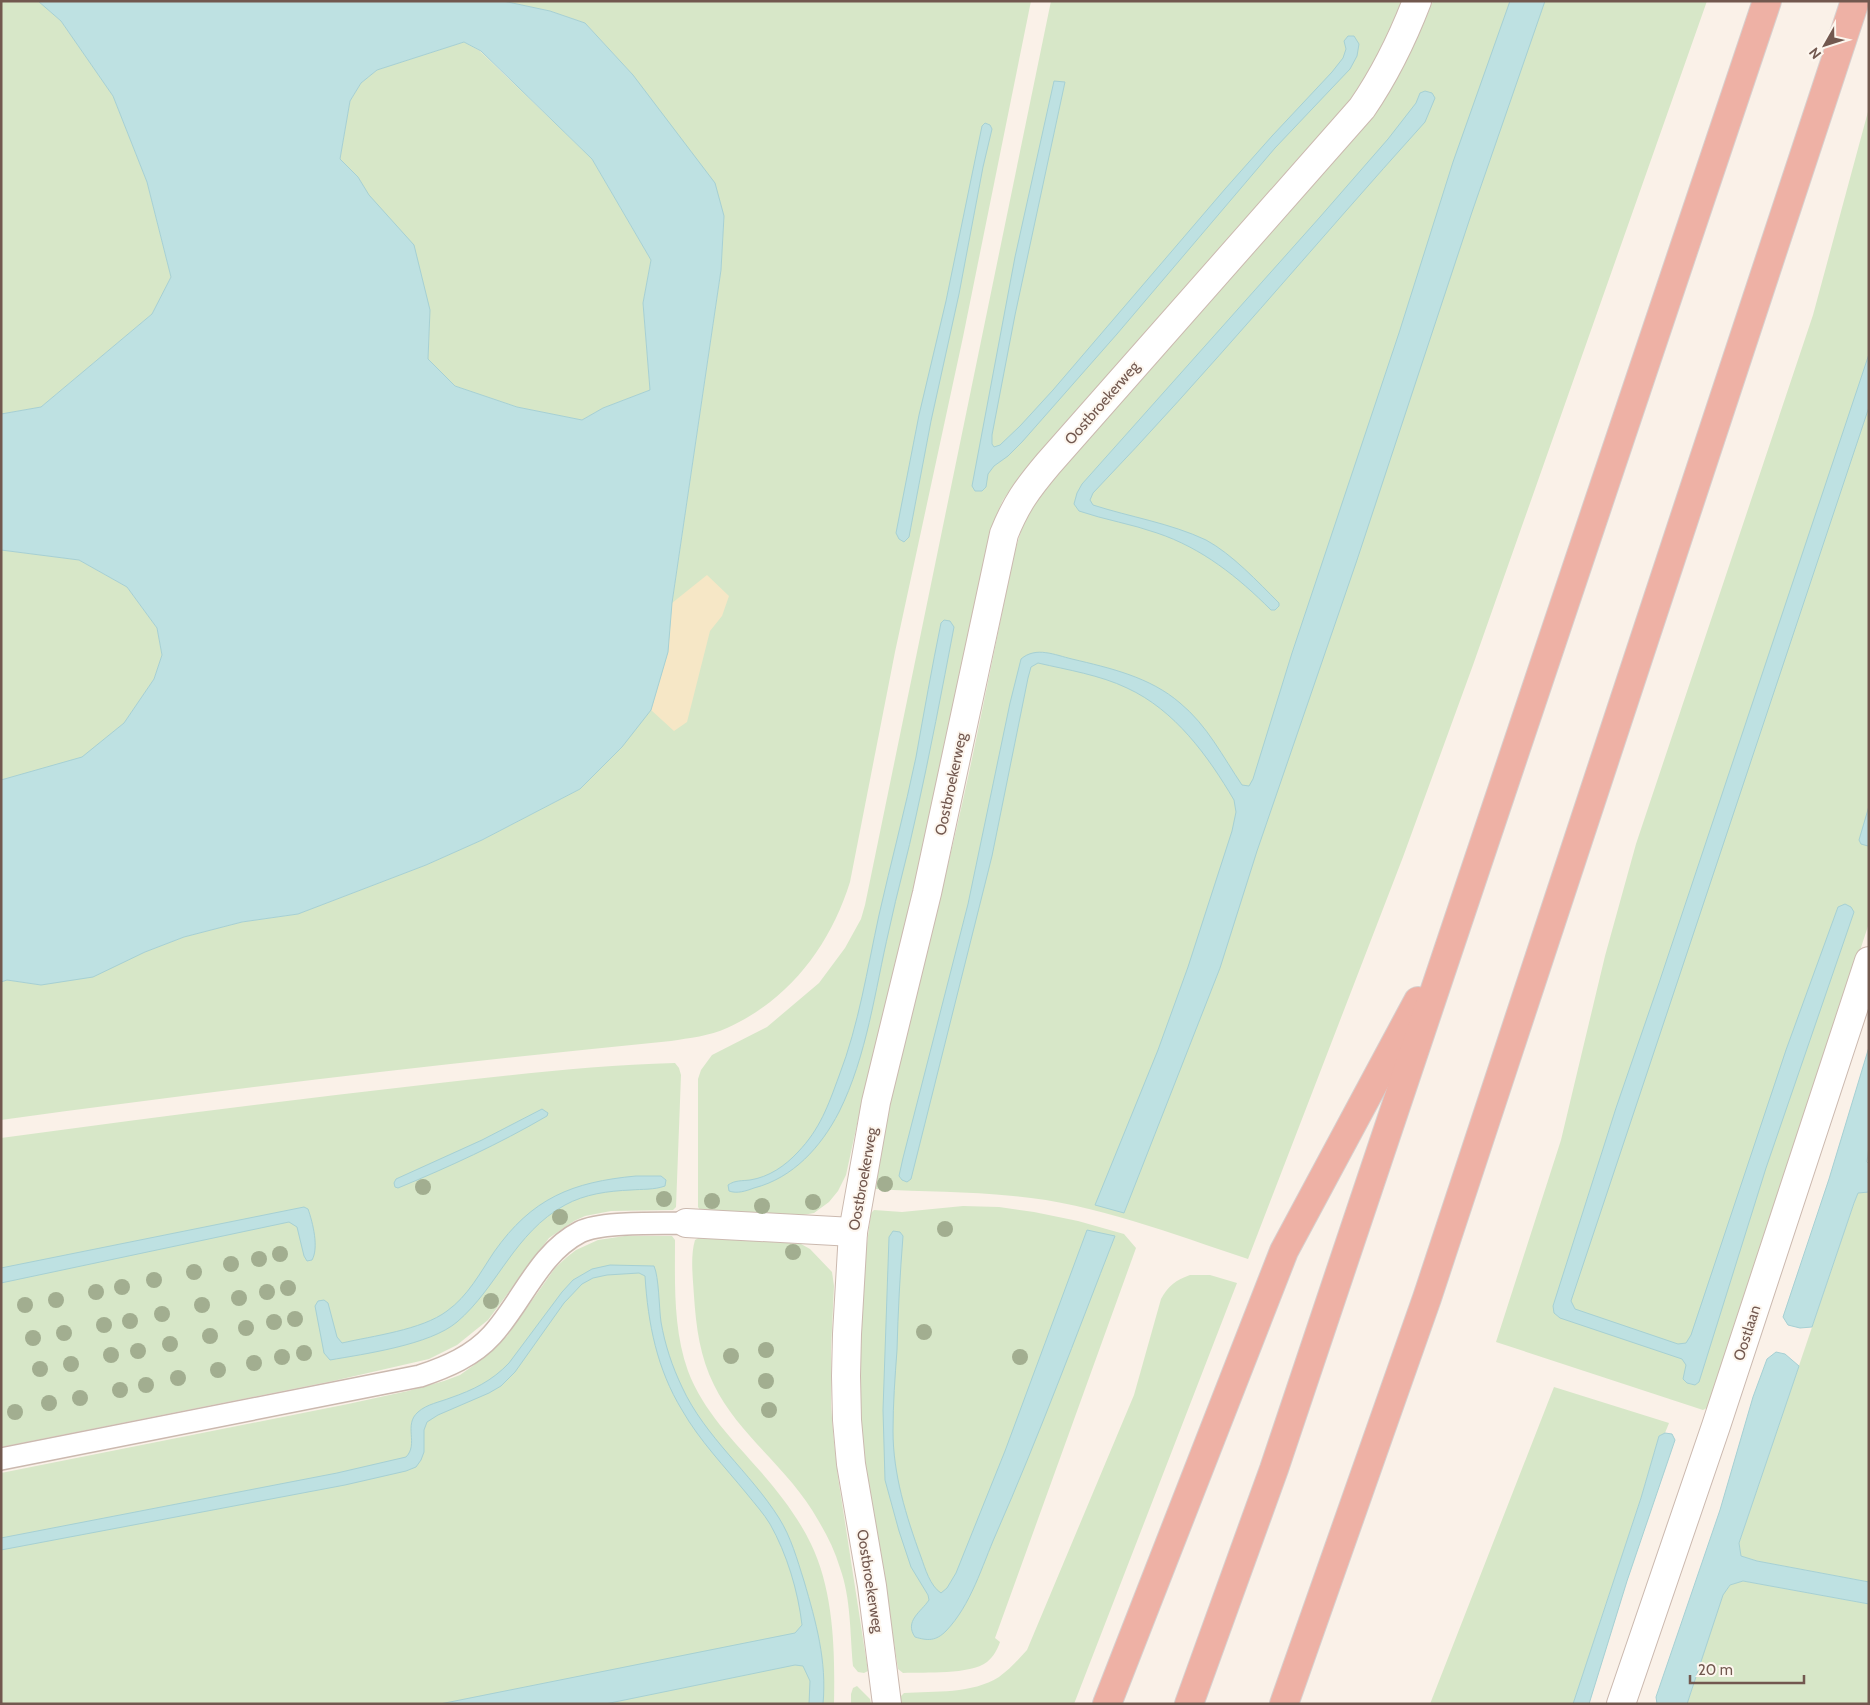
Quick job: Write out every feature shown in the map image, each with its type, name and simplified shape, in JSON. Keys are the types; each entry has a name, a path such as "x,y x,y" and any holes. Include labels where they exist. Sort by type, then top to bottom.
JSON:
{"highway":[{"path":"1189,1704 1274,1469 1767,1"},
{"path":"1284,1704 1427,1298 1855,1"},
{"path":"1107,1704 1284,1251 1455,931"}],"street":[{"name":"Oostbroekerweg","path":"887,1704 872,1586 852,1464 847,1420 847,1334 853,1232 876,1102 927,892 1004,534 1014,510 1028,489 1078,428 1362,108 1382,79 1417,1"},
{"name":"Oostlaan","path":"1621,1704 1716,1426 1869,961"},
{"path":"686,1223 853,1232"}],"lane":[{"path":"1,1459 420,1376 449,1366 473,1352 491,1337 543,1264 562,1244 581,1231 604,1226 686,1223"}],"green space":[{"path":"1,1 38,1 61,21 113,96 147,182 171,277 152,314 41,407 1,414"},
{"path":"503,1 1031,1 963,337 895,652 850,882 842,906 819,949 788,986 770,1002 749,1016 727,1028 707,1035 671,1041 419,1067 252,1087 1,1120 1,982 7,980 41,985 145,952 184,937 242,922 298,914 426,865 482,840 580,789 668,652 672,603 721,270 724,216 633,75 585,23 550,11"},
{"path":"1051,1 1402,1 1385,39 1359,89 1351,100 1066,422 1003,500 996,516 923,856 866,1083 846,1175 838,1191 829,1202 814,1213 803,1215 701,1211 698,1207 698,1079 701,1070 712,1055 767,1027 819,983 845,948 861,919"},
{"path":"1433,1 1707,1 1473,665 1403,857 1248,1259 1162,1230 1073,1205 996,1194 876,1189 882,1142 891,1098 945,879 1015,550 1024,522 1055,477 1124,396 1376,112 1408,58"},
{"path":"464,42 480,51 592,159 651,260 643,303 650,390 603,408 582,420 517,407 455,386 428,359 430,310 358,177 340,159 350,101 361,83 377,70"},
{"path":"1869,108 1869,923 1711,1406 1703,1410 1496,1342 1561,1140 1605,956 1636,844 1813,315"},
{"path":"1,550 79,560 127,587 157,628 162,655 154,679 124,723 82,758 1,780"},
{"path":"675,1063 681,1075 676,1207 673,1210 611,1211 585,1216 574,1221 549,1238 488,1320 457,1345 429,1359 333,1381 1,1447 1,1138 422,1085 580,1068"},
{"path":"1869,1192 1869,1582 1757,1561 1741,1556 1739,1543 1854,1203 1858,1193"},
{"path":"963,1206 999,1207 1078,1221 1124,1234 1136,1248 995,1638 1000,1642 996,1650 987,1662 970,1669 947,1672 903,1673 898,1669 870,1503 863,1448 860,1330 867,1242 871,1213 874,1210 902,1212"},
{"path":"625,1236 672,1236 675,1240 677,1322 683,1355 694,1386 720,1425 788,1506 811,1544 819,1562 829,1602 834,1663 834,1704 1,1704 1,1473 348,1404 408,1391 460,1375 507,1336 555,1268 567,1257 576,1250 598,1240"},
{"path":"700,1237 801,1244 810,1249 832,1272 834,1286 831,1406 838,1477 868,1671 864,1673 858,1672 853,1666 850,1616 844,1580 828,1537 807,1502 794,1485 750,1437 724,1403 705,1364 695,1308 692,1260 695,1240"},
{"path":"1190,1275 1210,1275 1237,1283 1074,1704 901,1704 901,1696 904,1693 953,1691 988,1682 1007,1671 1027,1650 1134,1395 1161,1299 1173,1284"},
{"path":"1554,1387 1669,1423 1665,1433 1659,1436 1641,1498 1573,1704 1430,1704"},
{"path":"1743,1581 1869,1604 1869,1704 1687,1704 1723,1594 1730,1585"},
{"path":"857,1686 870,1699 871,1704 851,1704 853,1688"}],"sand":[{"path":"707,575 729,596 722,616 710,631 687,722 674,731 651,710 668,652 672,603"}],"water":[{"path":"38,1 503,1 550,11 585,23 633,75 715,183 724,216 721,270 672,603 668,652 651,710 622,747 580,789 482,840 426,865 298,914 242,922 184,937 145,952 93,977 41,985 7,980 1,982 1,780 82,757 124,723 154,679 162,655 157,628 127,587 79,560 1,550 1,414 41,407 152,314 171,277 147,182 113,96 61,21","holes":["464,42 481,51 592,159 651,260 643,303 650,390 603,408 582,420 517,407 455,386 428,359 430,310 414,245 369,195 358,177 340,159 350,101 361,83 377,70"]},
{"path":"1510,1 1545,1 1257,851 1220,968 1124,1213 1095,1205 1158,1050 1188,967 1232,831 1236,812 1234,800 1213,767 1189,736 1160,709 1144,697 1117,683 1084,673 1038,663 1031,667 1028,678 992,856 911,1179 907,1182 902,1180 899,1176 903,1158 968,904 1021,659 1027,655 1039,652 1052,654 1115,670 1156,686 1190,712 1214,742 1242,785 1249,786 1253,779 1292,653 1399,333 1453,162"},
{"path":"1348,36 1354,36 1359,44 1357,56 1350,69 1275,148 1117,334 1022,442 1008,456 994,466 988,474 986,487 982,491 975,491 972,486 1015,257 1054,81 1065,82 1015,315 992,435 994,447 1000,445 1020,426 1053,390 1225,189 1332,72 1343,58 1346,49 1344,41"},
{"path":"1425,91 1432,93 1435,98 1425,122 1136,448 1093,493 1090,500 1093,505 1164,525 1206,540 1244,569 1279,603 1279,606 1275,610 1271,610 1232,575 1204,555 1173,539 1079,511 1074,504 1082,484 1320,217 1388,139 1416,103 1420,93"},
{"path":"985,123 990,125 992,129 931,421 909,537 904,542 899,539 896,533 919,415 946,301 982,126"},
{"path":"1869,354 1869,407 1571,1301 1575,1309 1678,1344 1686,1343 1691,1335 1786,1050 1838,907 1845,904 1851,907 1854,912 1766,1168 1699,1382 1695,1385 1687,1383 1683,1379 1686,1365 1682,1359 1560,1318 1554,1313 1553,1306 1616,1108"},
{"path":"944,620 950,621 954,627 931,745 869,1022 849,1091 824,1137 793,1169 781,1177 748,1190 741,1192 729,1191 728,1185 731,1183 764,1176 776,1170 793,1157 818,1126 835,1087 852,1037 862,997 916,757 941,623"},
{"path":"1869,806 1868,846 1861,844 1859,840"},
{"path":"1869,1047 1869,1146 1867,1162 1869,1164 1869,1192 1858,1193 1812,1327 1800,1328 1788,1325 1783,1317 1829,1179"},
{"path":"542,1109 548,1113 547,1116 511,1136 436,1172 398,1188 395,1187 396,1179 482,1140"},
{"path":"636,1176 661,1176 666,1180 665,1186 597,1194 565,1205 532,1230 471,1308 457,1322 445,1330 414,1343 360,1355 330,1360 324,1353 315,1306 318,1301 324,1300 328,1303 337,1337 342,1343 411,1328 437,1318 454,1305 473,1284 508,1233 539,1206 573,1188"},
{"path":"304,1207 308,1209 312,1221 315,1249 312,1260 307,1261 297,1227 289,1222 1,1283 1,1268"},
{"path":"1087,1230 1115,1236 981,1572 955,1621 946,1631 939,1637 932,1639 915,1637 911,1626 912,1621 929,1600 928,1595 911,1567 885,1480 883,1410 889,1237 893,1231 900,1232 903,1236 893,1411 895,1463 901,1495 915,1542 928,1576 941,1593 947,1588 956,1573 1005,1451"},
{"path":"610,1265 654,1266 657,1277 661,1322 672,1363 682,1387 703,1422 755,1485 779,1518 787,1533 804,1581 816,1627 822,1657 823,1704 809,1704 810,1681 803,1666 795,1665 605,1704 440,1704 795,1633 802,1625 791,1573 782,1548 770,1524 696,1432 666,1379 651,1329 645,1276 639,1273 607,1275 593,1278 582,1284 564,1303 515,1372 501,1386 427,1422 424,1430 424,1452 416,1467 345,1485 1,1550 1,1538 337,1473 406,1457 410,1452 412,1423 418,1412 429,1405 474,1388 496,1375 509,1363 573,1280 592,1269"},
{"path":"1776,1352 1785,1354 1799,1366 1739,1543 1741,1556 1757,1561 1869,1582 1869,1604 1743,1581 1730,1585 1723,1595 1687,1704 1657,1704 1656,1697 1720,1510 1753,1397 1767,1359"},
{"path":"1665,1433 1672,1434 1675,1440 1627,1581 1589,1704 1573,1704 1641,1498 1659,1436"}]}
